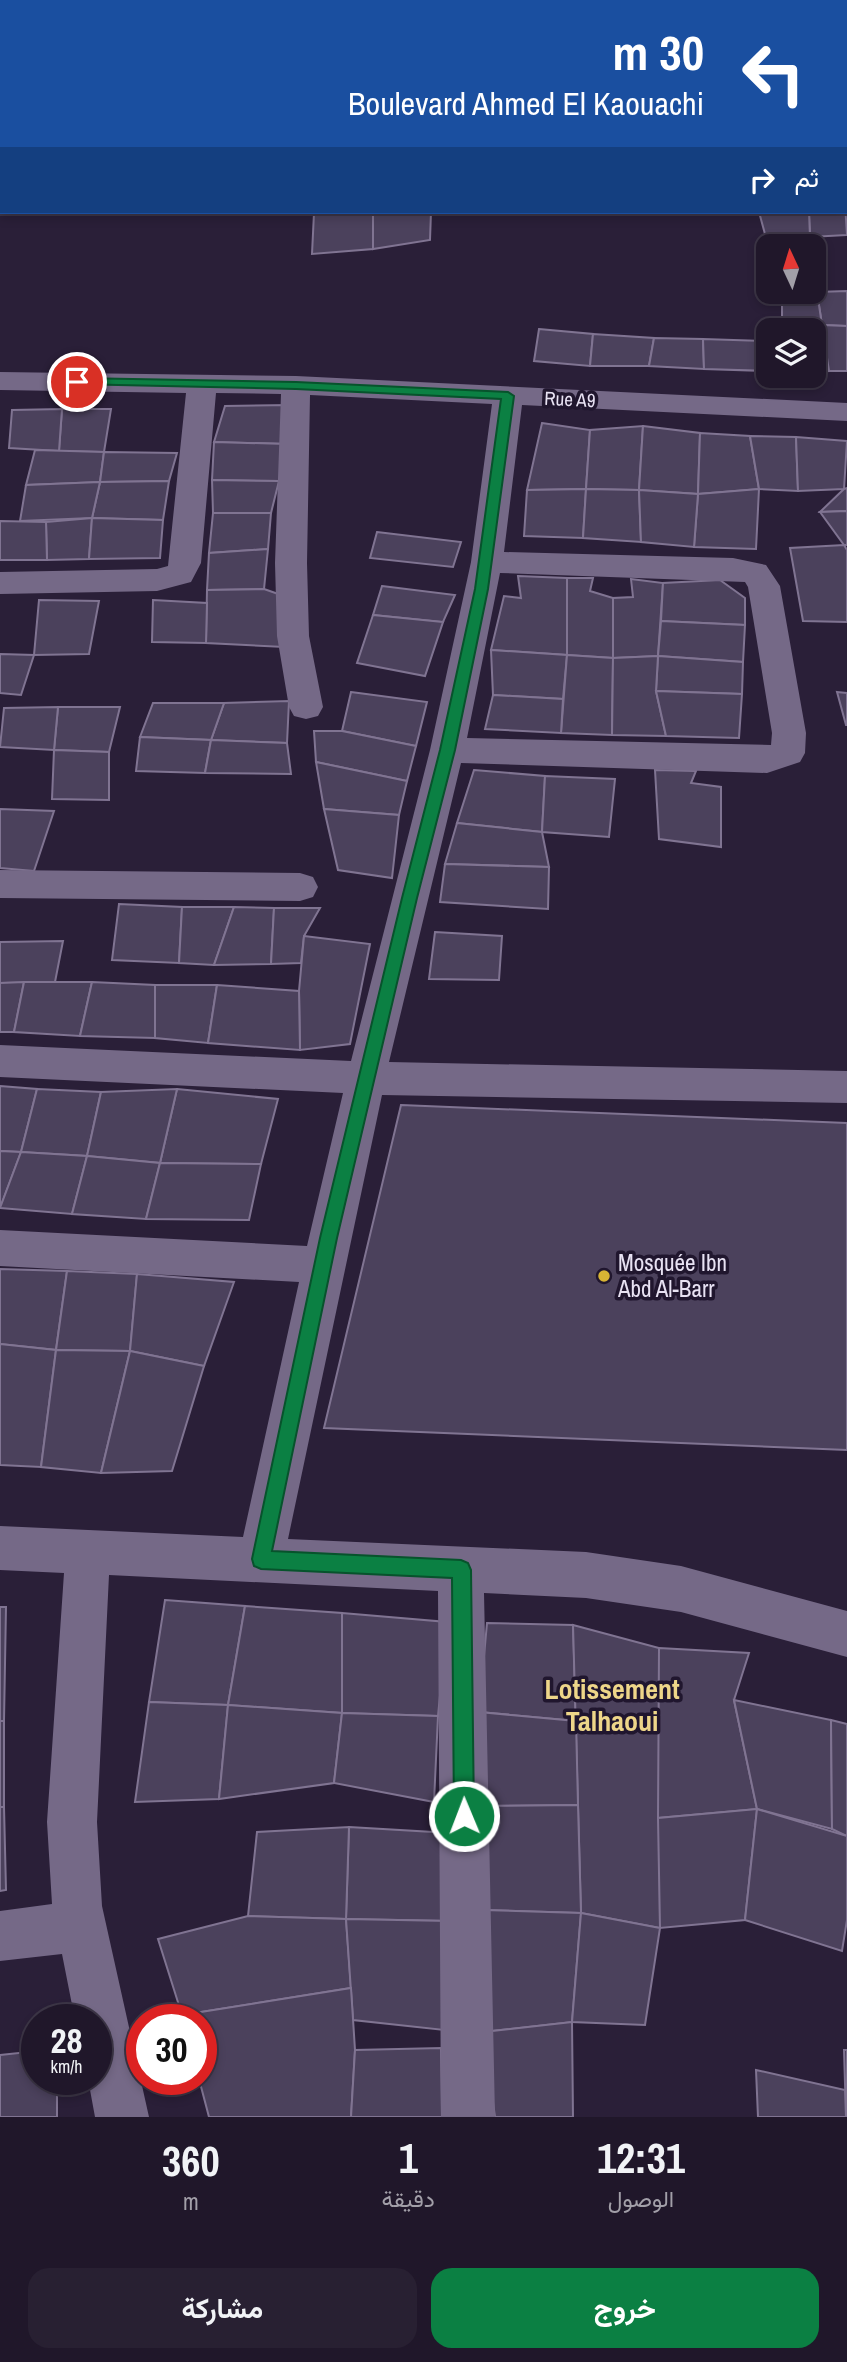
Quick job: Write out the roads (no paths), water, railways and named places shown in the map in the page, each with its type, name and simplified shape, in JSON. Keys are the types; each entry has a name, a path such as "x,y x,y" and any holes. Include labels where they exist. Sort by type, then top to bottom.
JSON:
{"street":[{"path":"0,583 158,580 180,575 185,563 202,383"},
{"name":"Rue A9","path":"1,385 296,385 847,412"},
{"path":"296,385 291,563 293,636 306,707"},
{"path":"261,1559 323,1265 447,750 487,562 508,396"},
{"path":"447,750 767,760 788,753 789,733 764,586 755,573 733,569 487,562"},
{"path":"0,884 300,887"},
{"path":"0,1061 366,1079 847,1087"},
{"path":"0,1248 323,1265"},
{"path":"0,1548 586,1575 681,1589 847,1634"},
{"path":"88,1552 72,1822 76,1906 122,2117"},
{"path":"461,1570 468,2117"},
{"path":"0,1936 81,1926"}],"place":[{"name":"Mosquée Ibn Abd Al-Barr","path":"604,1276"}],"district":[{"name":"Lotissement Talhaoui","path":"612,1705"}]}
